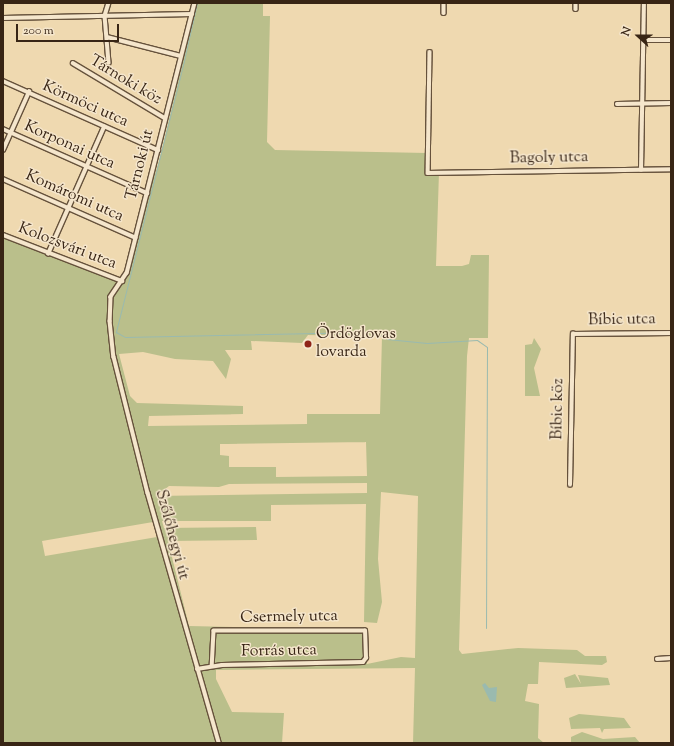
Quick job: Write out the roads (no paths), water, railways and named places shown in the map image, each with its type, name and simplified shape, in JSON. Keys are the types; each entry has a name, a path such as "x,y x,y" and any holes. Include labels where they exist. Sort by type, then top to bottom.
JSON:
{"street":[{"path":"109,3 105,16 109,63"},
{"name":"Tárnoki út","path":"110,330 111,297 122,281 136,238 195,3"},
{"path":"444,3 444,13"},
{"path":"576,3 576,9"},
{"path":"641,170 644,3"},
{"path":"3,18 192,14"},
{"path":"107,37 181,56"},
{"path":"644,40 671,40"},
{"name":"Bagoly utca","path":"430,52 428,173 671,169"},
{"name":"Tárnoki köz","path":"73,63 165,118"},
{"name":"Körmöci utca","path":"3,81 158,150"},
{"path":"3,150 29,92"},
{"path":"617,104 671,103"},
{"path":"48,254 104,127"},
{"name":"Korponai utca","path":"3,130 147,193"},
{"name":"Komáromi utca","path":"3,179 136,238"},
{"name":"Kolozsvári utca","path":"3,235 48,254 122,281"},
{"name":"Szőlőhegyi út","path":"110,330 148,493 219,743"},
{"name":"Bíbic utca","path":"573,334 671,332"},
{"name":"Bíbic köz","path":"570,485 573,334"},
{"name":"Csermely utca","path":"212,665 213,633 224,630 363,629 366,658 363,662"},
{"path":"657,658 671,658"},
{"name":"Forrás utca","path":"197,669 212,665 363,662"}],"water":[{"path":"485,683 489,688 497,687 496,702 490,701 482,685"}],"waterway":[{"path":"185,56 197,3"},
{"path":"185,57 116,332 125,337 368,332"},
{"path":"371,332 385,337"},
{"path":"387,339 427,343 477,340 487,347 486,628"}],"place":[{"name":"Ördöglovas lovarda","path":"308,344"}]}
